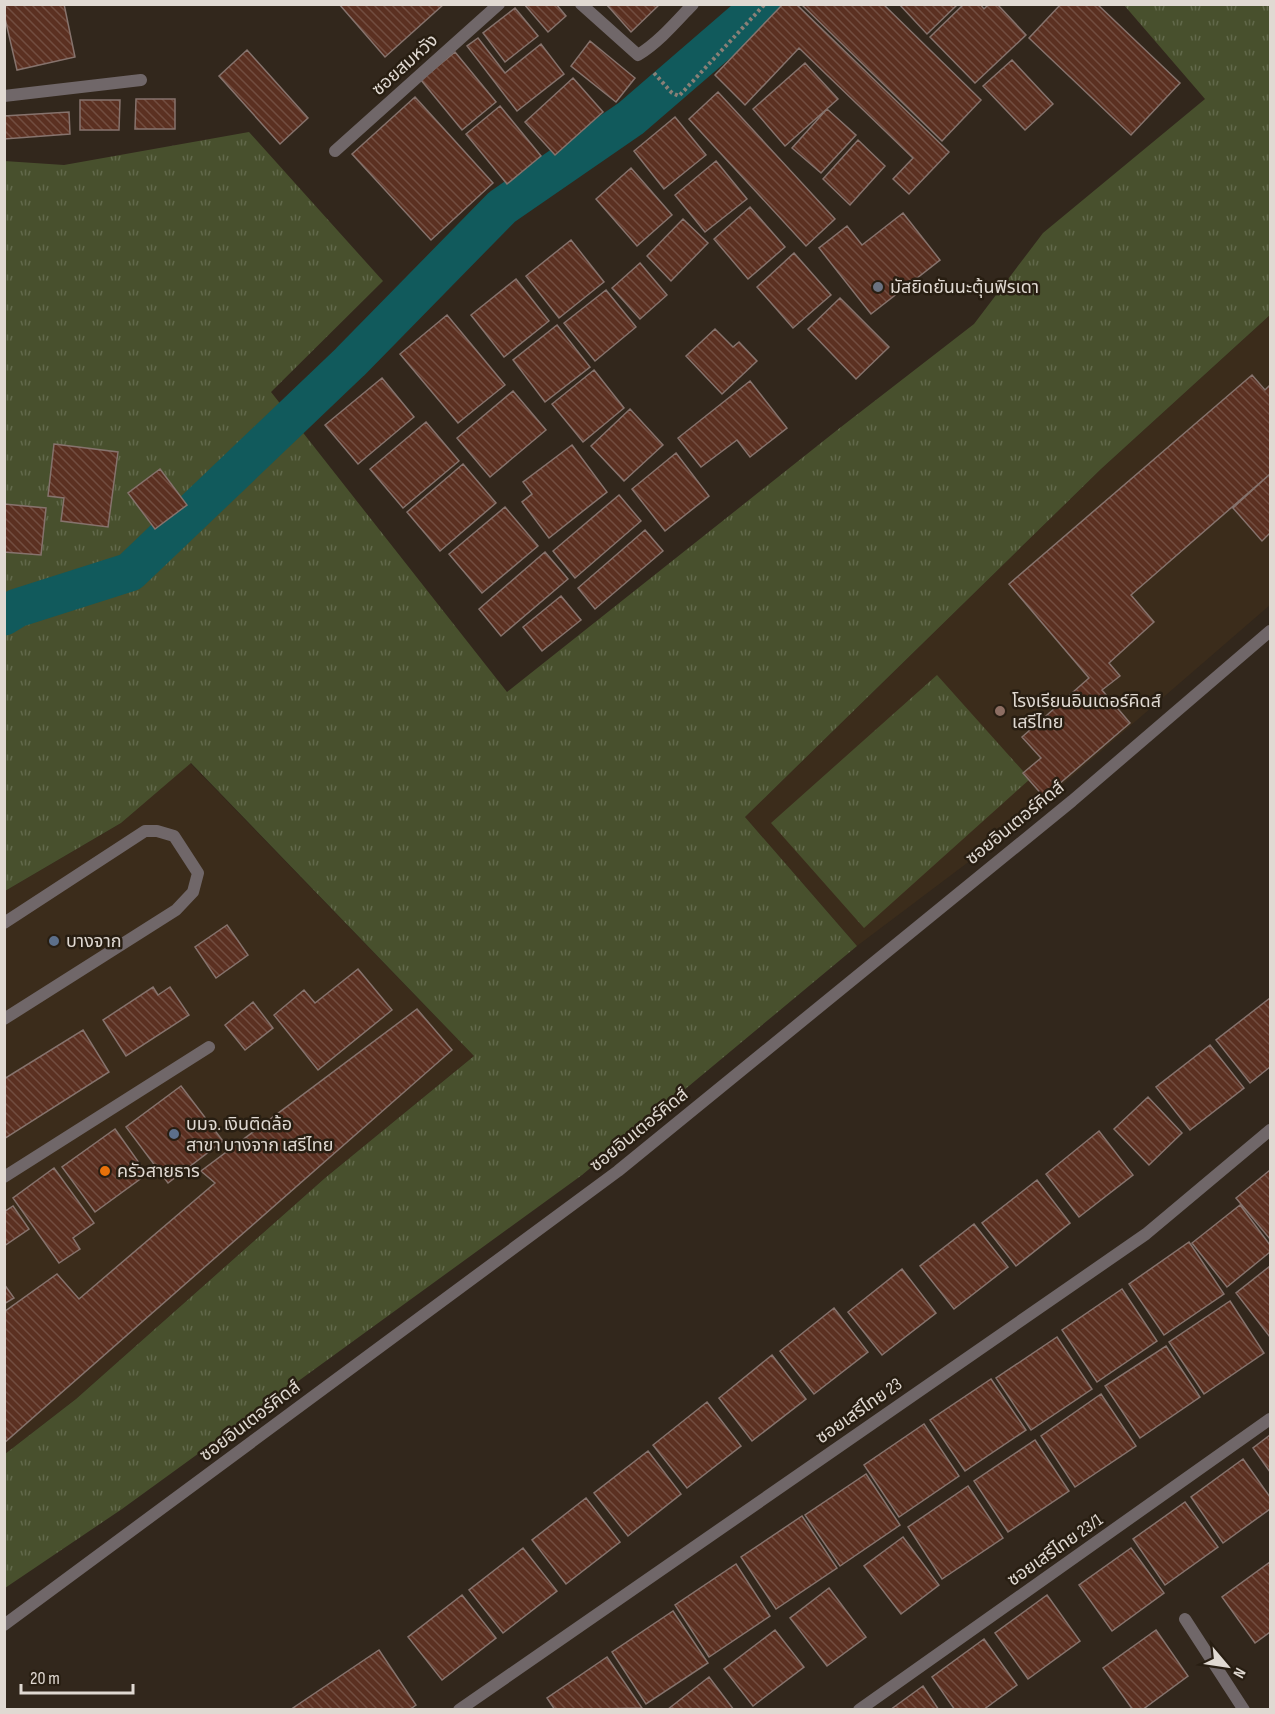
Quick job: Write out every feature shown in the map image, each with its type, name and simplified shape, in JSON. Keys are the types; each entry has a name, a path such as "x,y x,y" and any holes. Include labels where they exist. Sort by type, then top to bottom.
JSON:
{"street":[{"name":"ซอยสมหวัง","path":"335,152 500,4"},
{"path":"581,4 638,55 665,34 693,4"},
{"path":"4,96 141,80"},
{"name":"ซอยอินเตอร์คิดส์","path":"4,1625 618,1171 1072,801 1270,631"},
{"path":"4,923 145,831 157,831 174,836 198,873 193,892 176,909 4,1019"},
{"path":"4,1177 209,1047"},
{"name":"ซอยเสรีไทย 23","path":"459,1710 1146,1234 1270,1130"},
{"name":"ซอยเสรีไทย 23/1","path":"859,1710 1270,1419"},
{"path":"1185,1619 1244,1710"}],"path":[{"path":"657,77 672,93 679,96 765,4"}],"shaded area":[{"name":"โรงเรียนอินเตอร์คิดส์ เสรีไทย","path":"1270,315 1270,605 1003,836 857,946 745,817 1101,469"},
{"path":"190,763 474,1056 325,1178 76,1399 5,1454 5,891 121,823"}],"green space":[{"path":"1124,5 1270,5 1270,315 1101,469 745,817 857,946 582,1175 122,1509 5,1588 5,1454 76,1399 325,1178 474,1056 191,763 121,823 5,891 4,161 64,165 249,132 383,281 271,392 507,692 974,324 1043,233 1205,99"},
{"path":"937,675 1030,779 864,928 771,823"}],"building":[{"path":"4,4 64,4 75,57 17,70 4,14"},
{"path":"339,4 444,4 385,57"},
{"path":"524,4 556,4 566,16 548,32"},
{"path":"606,4 660,4 631,32"},
{"path":"783,4 796,4 949,152 909,194 893,179 913,158 799,48 745,105 715,75"},
{"path":"801,4 883,4 981,100 942,141"},
{"path":"899,4 958,4 927,34"},
{"path":"964,4 980,4 984,9 989,4 997,4 1026,35 975,83 930,37"},
{"path":"1061,4 1097,4 1180,83 1131,135 1029,38"},
{"path":"515,8 538,36 505,62 483,33"},
{"path":"478,38 505,73 541,44 564,74 517,111 467,46"},
{"path":"590,41 635,78 616,102 571,66"},
{"path":"247,50 308,118 280,144 219,76"},
{"path":"455,52 496,102 462,130 421,80"},
{"path":"1012,60 1053,104 1025,130 983,86"},
{"path":"805,63 838,99 785,146 753,109"},
{"path":"573,78 603,112 555,155 525,122"},
{"path":"718,92 835,219 806,246 689,119"},
{"path":"415,97 493,183 431,240 352,154"},
{"path":"136,99 175,99 175,129 135,129"},
{"path":"80,100 120,100 119,130 80,130"},
{"path":"500,106 541,156 507,184 466,134"},
{"path":"827,109 856,135 821,173 792,148"},
{"path":"69,112 70,134 4,139 4,116"},
{"path":"675,117 706,155 664,189 634,151"},
{"path":"858,140 885,166 850,205 823,179"},
{"path":"716,161 747,199 705,232 675,195"},
{"path":"631,168 672,215 637,246 596,199"},
{"path":"750,207 785,247 748,279 714,239"},
{"name":"มัสยิดยันนะตุ้นฟิรเดา","path":"903,213 940,260 871,314 819,248 847,226 862,245"},
{"path":"683,219 708,243 671,281 647,256"},
{"path":"571,240 604,282 559,318 526,276"},
{"path":"794,253 831,295 793,328 757,287"},
{"path":"640,263 667,295 640,319 612,288"},
{"path":"516,279 549,321 504,357 471,315"},
{"path":"606,290 636,327 595,361 564,323"},
{"path":"840,298 889,347 856,379 808,329"},
{"path":"447,315 505,385 458,423 400,354"},
{"path":"557,325 590,367 545,402 513,360"},
{"path":"715,329 733,347 739,342 757,361 722,394 686,356"},
{"path":"594,370 624,408 583,442 552,404"},
{"path":"1252,375 1265,390 1270,385 1270,474 1131,595 1154,622 1109,663 1120,676 1102,690 1130,723 1044,797 1023,773 1041,758 1022,737 1089,678 1009,584"},
{"path":"382,378 414,417 358,464 325,425"},
{"path":"750,381 787,428 750,457 737,440 701,467 678,438"},
{"path":"513,391 546,430 490,477 457,438"},
{"path":"630,409 663,445 624,481 591,446"},
{"path":"426,422 459,461 403,508 370,469"},
{"path":"54,444 118,452 108,527 61,521 64,498 48,496"},
{"path":"572,445 607,492 549,538 522,502 532,494 523,482"},
{"path":"676,453 709,496 665,531 632,489"},
{"path":"463,464 496,503 440,551 407,512"},
{"path":"160,469 187,505 155,529 128,493"},
{"path":"1270,474 1270,533 1262,541 1233,508"},
{"path":"619,495 641,521 575,578 553,551"},
{"path":"4,504 46,508 41,555 4,552"},
{"path":"505,507 538,546 482,593 449,554"},
{"path":"645,530 663,551 595,609 578,588"},
{"path":"545,552 568,579 501,636 479,609"},
{"path":"561,596 581,620 542,651 523,627"},
{"path":"227,925 248,955 216,978 195,947"},
{"path":"358,969 392,1010 318,1070 274,1015 304,990 315,1003"},
{"path":"153,987 158,995 170,987 189,1015 126,1056 103,1020"},
{"path":"1270,998 1270,1067 1250,1083 1216,1040"},
{"path":"253,1002 273,1028 245,1050 225,1025"},
{"path":"417,1009 452,1050 4,1443 4,1312 57,1274 79,1299 215,1183 201,1171"},
{"path":"83,1030 109,1072 4,1139 4,1079"},
{"path":"1210,1045 1244,1088 1190,1130 1156,1087"},
{"name":"บมจ. เงินติดล้อ สาขา บางจาก เสรีไทย","path":"181,1086 223,1141 168,1183 126,1127"},
{"path":"1148,1097 1182,1133 1149,1165 1114,1129"},
{"name":"ครัวสายธาร","path":"115,1129 147,1174 95,1212 62,1167"},
{"path":"1099,1131 1133,1175 1079,1217 1046,1174"},
{"path":"54,1168 94,1223 73,1238 80,1249 59,1263 13,1198"},
{"path":"1270,1170 1270,1239 1236,1198"},
{"path":"1037,1180 1070,1223 1016,1266 982,1223"},
{"path":"1240,1205 1270,1245 1270,1252 1227,1287 1192,1243"},
{"path":"13,1206 29,1229 4,1246 4,1212"},
{"path":"974,1224 1008,1267 954,1309 920,1266"},
{"path":"1189,1242 1224,1294 1164,1335 1129,1284"},
{"path":"1270,1266 1270,1337 1236,1293"},
{"path":"902,1269 936,1313 882,1355 848,1312"},
{"path":"4,1284 14,1298 4,1304"},
{"path":"1122,1289 1157,1341 1097,1382 1062,1330"},
{"path":"1230,1301 1264,1353 1204,1394 1169,1342"},
{"path":"834,1308 868,1352 814,1394 780,1351"},
{"path":"1057,1337 1092,1389 1031,1430 996,1378"},
{"path":"1166,1346 1200,1397 1140,1438 1105,1386"},
{"path":"772,1355 806,1399 752,1441 719,1398"},
{"path":"991,1379 1026,1430 965,1471 930,1420"},
{"path":"1101,1394 1136,1446 1075,1487 1041,1436"},
{"path":"707,1402 741,1446 687,1488 653,1445"},
{"path":"924,1424 959,1476 899,1517 864,1465"},
{"path":"1270,1435 1270,1472 1253,1448"},
{"path":"1035,1440 1069,1491 1008,1532 974,1481"},
{"path":"648,1451 681,1494 628,1536 594,1493"},
{"path":"1243,1459 1270,1497 1270,1509 1223,1543 1191,1497"},
{"path":"866,1474 900,1525 840,1566 805,1515"},
{"path":"968,1486 1003,1538 942,1579 908,1527"},
{"path":"586,1498 620,1542 566,1584 532,1540"},
{"path":"1185,1502 1218,1547 1165,1585 1133,1539"},
{"path":"802,1516 837,1568 776,1609 741,1557"},
{"path":"903,1537 939,1585 901,1614 864,1566"},
{"path":"523,1548 557,1591 503,1633 469,1590"},
{"path":"1131,1548 1164,1593 1112,1631 1079,1585"},
{"path":"1270,1562 1270,1632 1255,1643 1222,1597"},
{"path":"736,1564 770,1616 709,1657 675,1605"},
{"path":"829,1588 866,1637 827,1666 790,1618"},
{"path":"462,1595 496,1638 442,1680 408,1637"},
{"path":"1047,1595 1080,1641 1028,1679 995,1633"},
{"path":"673,1611 708,1663 646,1704 612,1652"},
{"path":"775,1630 804,1667 753,1706 724,1669"},
{"path":"1156,1630 1188,1676 1142,1710 1133,1710 1103,1668"},
{"path":"984,1639 1017,1685 983,1710 955,1710 932,1677"},
{"path":"379,1650 416,1705 409,1710 290,1710"},
{"path":"607,1657 642,1708 555,1710 547,1698"},
{"path":"709,1677 734,1710 667,1710"},
{"path":"923,1686 939,1710 890,1710"}],"waterway":[{"path":"4,616 17,608 130,572 350,362 502,207 631,118 763,4"}],"place":[{"name":"มัสยิดยันนะตุ้นฟิรเดา","path":"878,287"},
{"name":"โรงเรียนอินเตอร์คิดส์ เสรีไทย","path":"1000,711"},
{"name":"บางจาก","path":"54,941"},
{"name":"บมจ. เงินติดล้อ สาขา บางจาก เสรีไทย","path":"174,1134"},
{"name":"ครัวสายธาร","path":"105,1171"}]}
